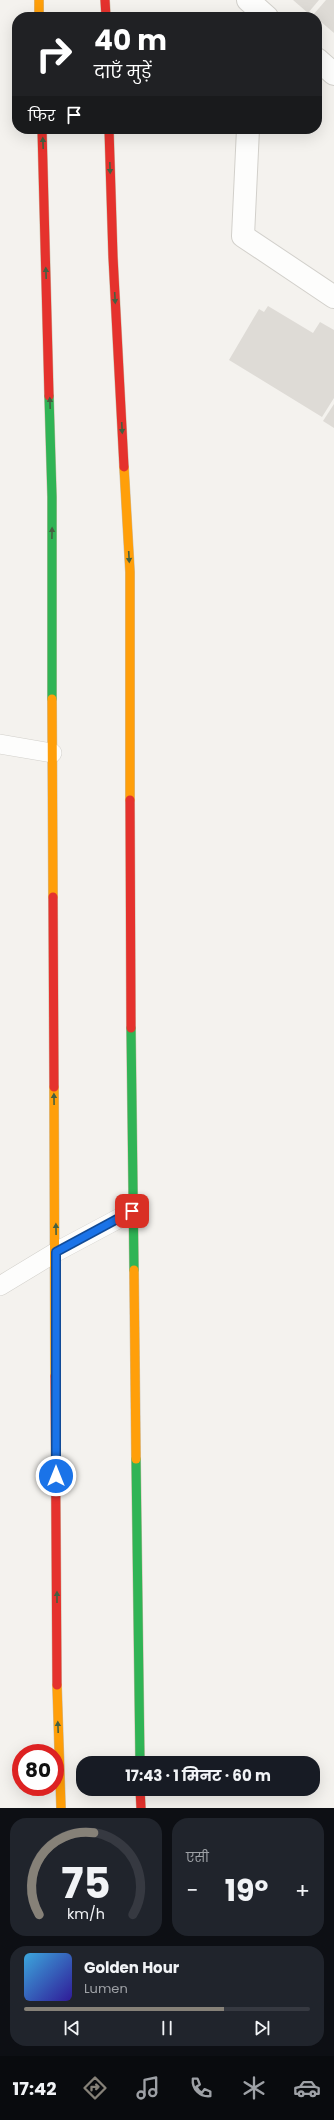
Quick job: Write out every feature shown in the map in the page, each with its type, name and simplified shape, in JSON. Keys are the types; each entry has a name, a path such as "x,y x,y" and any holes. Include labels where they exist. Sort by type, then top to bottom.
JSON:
{"highway":[{"path":"39,0 40,12"},
{"path":"105,0 106,12"},
{"path":"42,134 52,496 57,1700 61,1808"},
{"path":"109,134 112,257 130,572 132,1211 140,1756"},
{"path":"140,1796 141,1808"}],"street":[{"path":"322,63 334,74"},
{"path":"248,134 243,236 334,297"}],"lane":[{"path":"0,744 52,753"},
{"path":"0,1286 56,1252 132,1211"}],"building":[{"path":"293,0 319,0 309,12 307,12"},
{"path":"326,0 334,0 334,33 322,23 322,12 316,12"},
{"path":"268,306 313,333 320,322 334,330 334,398 322,417 229,360 259,309 264,312"},
{"path":"334,404 334,428 323,421"}],"traffic: fast":[{"path":"49,396 52,497 52,699"},
{"path":"131,1028 134,1270"},
{"path":"136,1459 140,1756"}],"traffic: slow":[{"path":"39,0 39,12"},
{"path":"124,467 130,572 130,800"},
{"path":"52,699 53,897"},
{"path":"54,1087 55,1376"},
{"path":"134,1270 136,1459"},
{"path":"57,1685 61,1808"}],"traffic: jam":[{"path":"105,0 106,12"},
{"path":"42,134 49,396"},
{"path":"109,134 113,257 124,467"},
{"path":"130,800 131,1028"},
{"path":"53,897 54,1087"},
{"path":"55,1376 57,1685"},
{"path":"140,1796 141,1808"}],"route":[{"path":"56,1476 56,1252 132,1211"}]}
